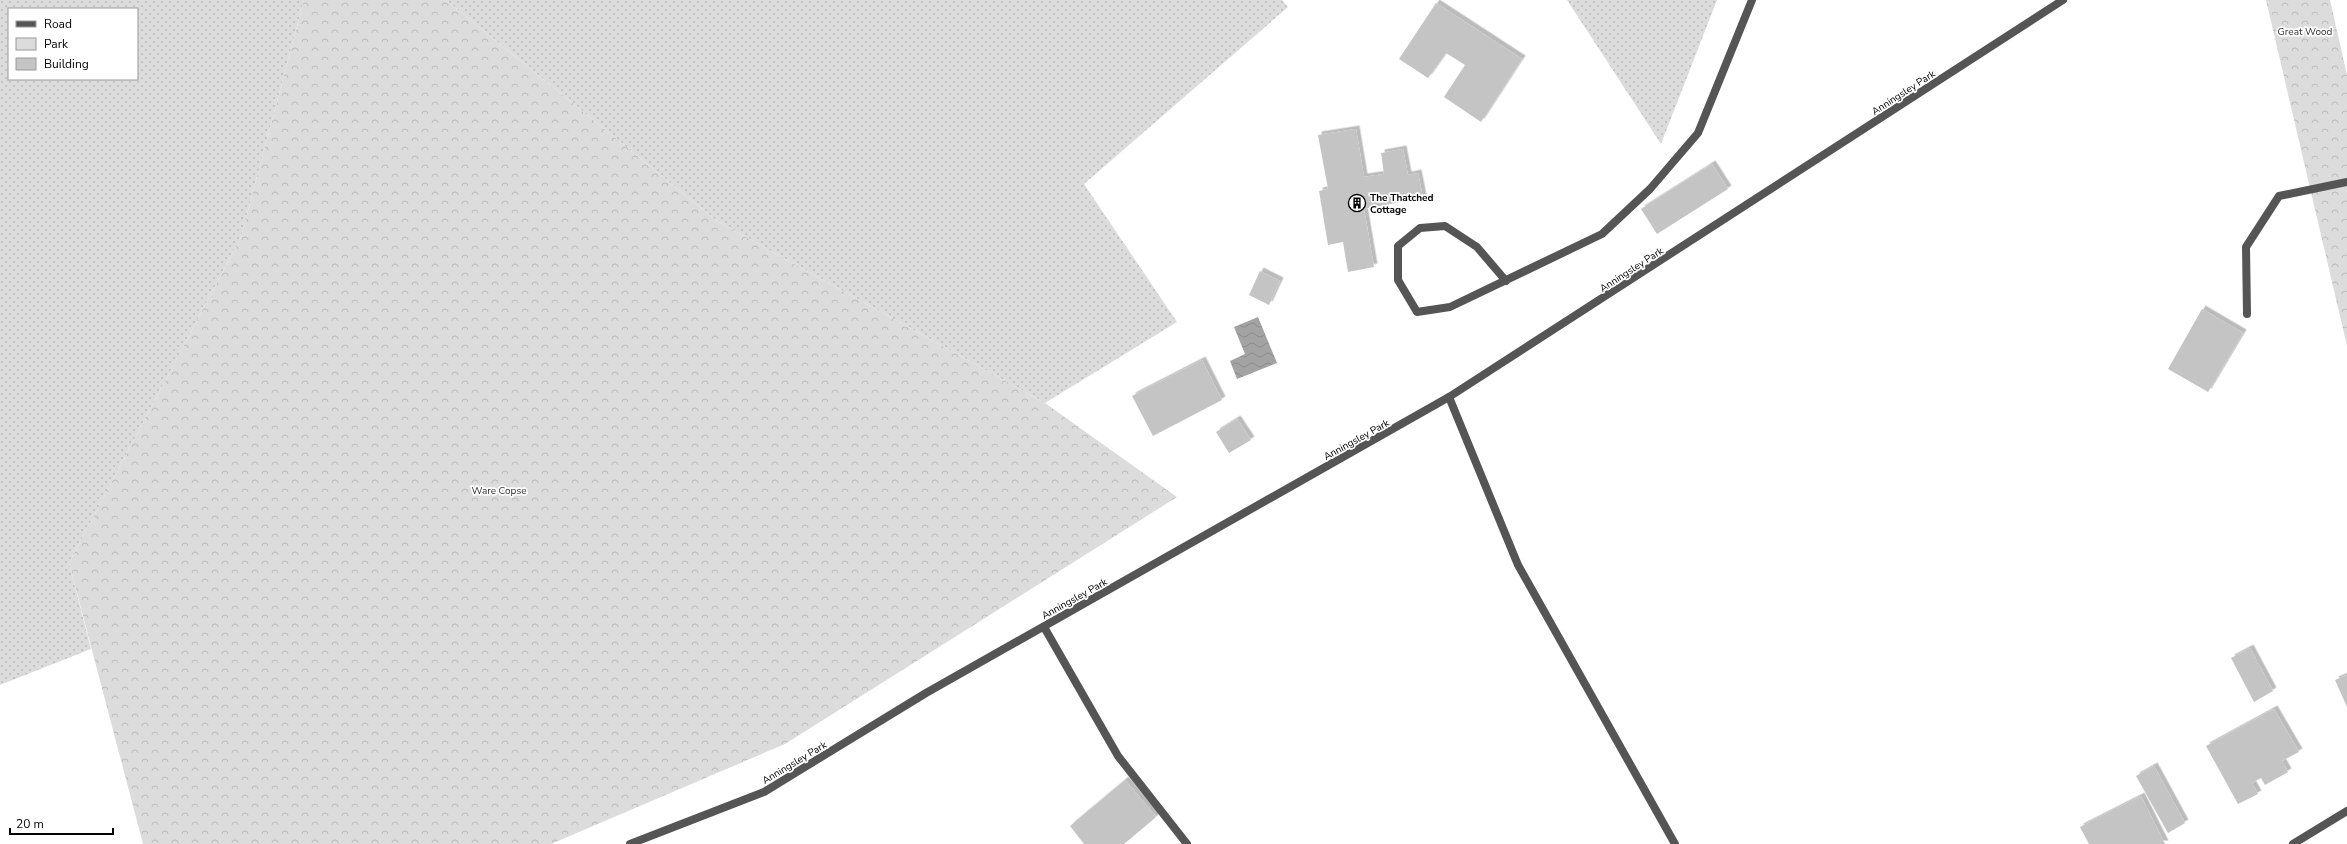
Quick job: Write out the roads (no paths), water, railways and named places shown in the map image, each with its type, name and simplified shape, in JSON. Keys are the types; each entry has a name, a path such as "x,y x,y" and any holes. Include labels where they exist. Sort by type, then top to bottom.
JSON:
{"street":[{"path":"1506,281 1477,247 1445,226 1420,228 1398,246 1398,280 1417,312 1450,308 1506,281 1602,234 1650,189 1698,133 1752,0"},
{"name":"Anningsley Park","path":"630,844 764,792 926,693 1449,397 2063,0"},
{"path":"2247,314 2246,248 2279,196 2347,182"},
{"path":"1449,397 1518,565 1675,844"},
{"path":"1044,627 1118,756 1187,844"},
{"path":"2293,844 2347,811"}],"water":[{"path":"1258,317 1277,363 1237,379 1230,361 1245,354 1234,327"}],"place":[{"name":"The Thatched Cottage","path":"1357,203"}],"park label":[{"name":"Great Wood","path":"2305,31"},
{"name":"Ware Copse","path":"499,490"}]}
